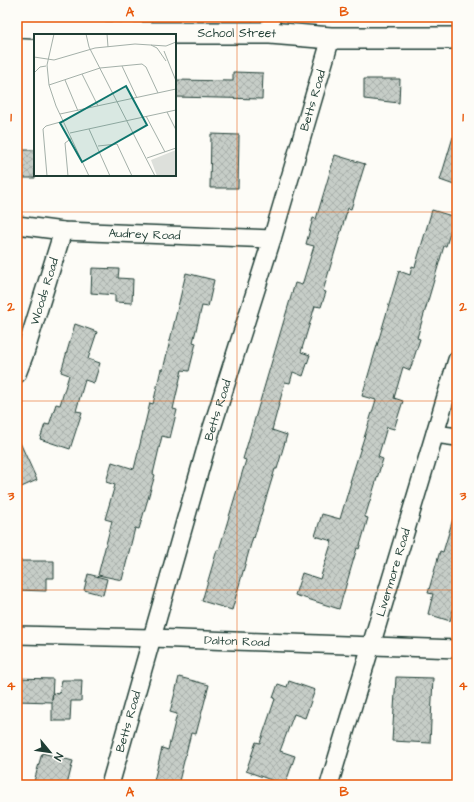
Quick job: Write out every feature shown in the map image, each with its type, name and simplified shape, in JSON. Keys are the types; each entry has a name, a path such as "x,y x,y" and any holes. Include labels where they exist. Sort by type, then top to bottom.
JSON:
{"street":[{"name":"School Street","path":"17,27 124,33 271,25 331,38 457,38"},
{"name":"Betts Road","path":"110,785 210,434 272,239 331,38"},
{"name":"Audrey Road","path":"17,225 63,230 272,239"},
{"name":"Woods Road","path":"17,374 25,354 63,230"},
{"name":"Livermore Road","path":"329,785 457,360"},
{"path":"435,434 457,437"},
{"name":"Dalton Road","path":"17,635 152,638 457,649"}],"building":[{"path":"233,72 263,73 262,99 176,97 176,80 233,81"},
{"path":"364,79 400,79 399,103 364,99"},
{"path":"211,134 239,135 238,188 210,188"},
{"path":"453,137 457,137 457,186 440,180"},
{"path":"17,150 34,150 35,178 17,178"},
{"path":"335,155 365,164 351,209 348,208 323,291 326,292 321,307 315,306 301,352 310,355 303,376 293,372 290,383 285,382 272,430 287,435 254,538 253,537 232,610 202,601 246,460 243,459 295,283 302,285 314,246 306,244 313,218 316,219"},
{"path":"432,210 455,217 446,246 444,246 417,338 420,339 410,370 403,367 394,398 403,401 394,429 387,427 378,457 383,459 365,517 368,518 359,549 357,548 339,609 295,595 302,573 320,579 332,541 315,536 322,514 340,519 376,400 362,396 399,271 410,275 412,266 415,267"},
{"path":"92,268 119,269 118,278 133,279 132,303 115,302 115,295 91,293"},
{"path":"186,273 214,280 208,307 202,306 193,342 196,343 189,371 182,370 173,409 177,410 170,438 162,436 153,474 155,475 139,529 135,528 122,580 98,575 112,521 105,519 115,485 106,482 112,462 134,469 150,403 153,404 161,369 163,370"},
{"path":"75,324 97,332 88,359 100,363 94,383 85,380 76,411 82,412 70,449 40,439 45,424 49,425 56,404 60,405 69,375 61,372"},
{"path":"17,436 37,480 17,489"},
{"path":"453,519 457,519 457,596 450,621 428,614 433,594 428,593 440,551 443,552"},
{"path":"17,561 54,561 54,578 46,578 46,591 17,590"},
{"path":"88,574 107,579 103,595 84,590"},
{"path":"179,677 209,685 196,734 191,733 178,785 153,785 162,748 168,750 177,714 170,712"},
{"path":"396,677 433,678 430,743 392,741"},
{"path":"17,678 53,679 52,700 53,693 59,694 62,680 82,680 81,701 71,701 70,721 52,721 52,702 17,701"},
{"path":"289,681 315,690 305,718 294,714 280,751 295,756 285,785 246,771 256,742 260,743 275,699 273,698 278,684 287,687"},
{"path":"42,753 73,761 67,785 33,785"}]}
